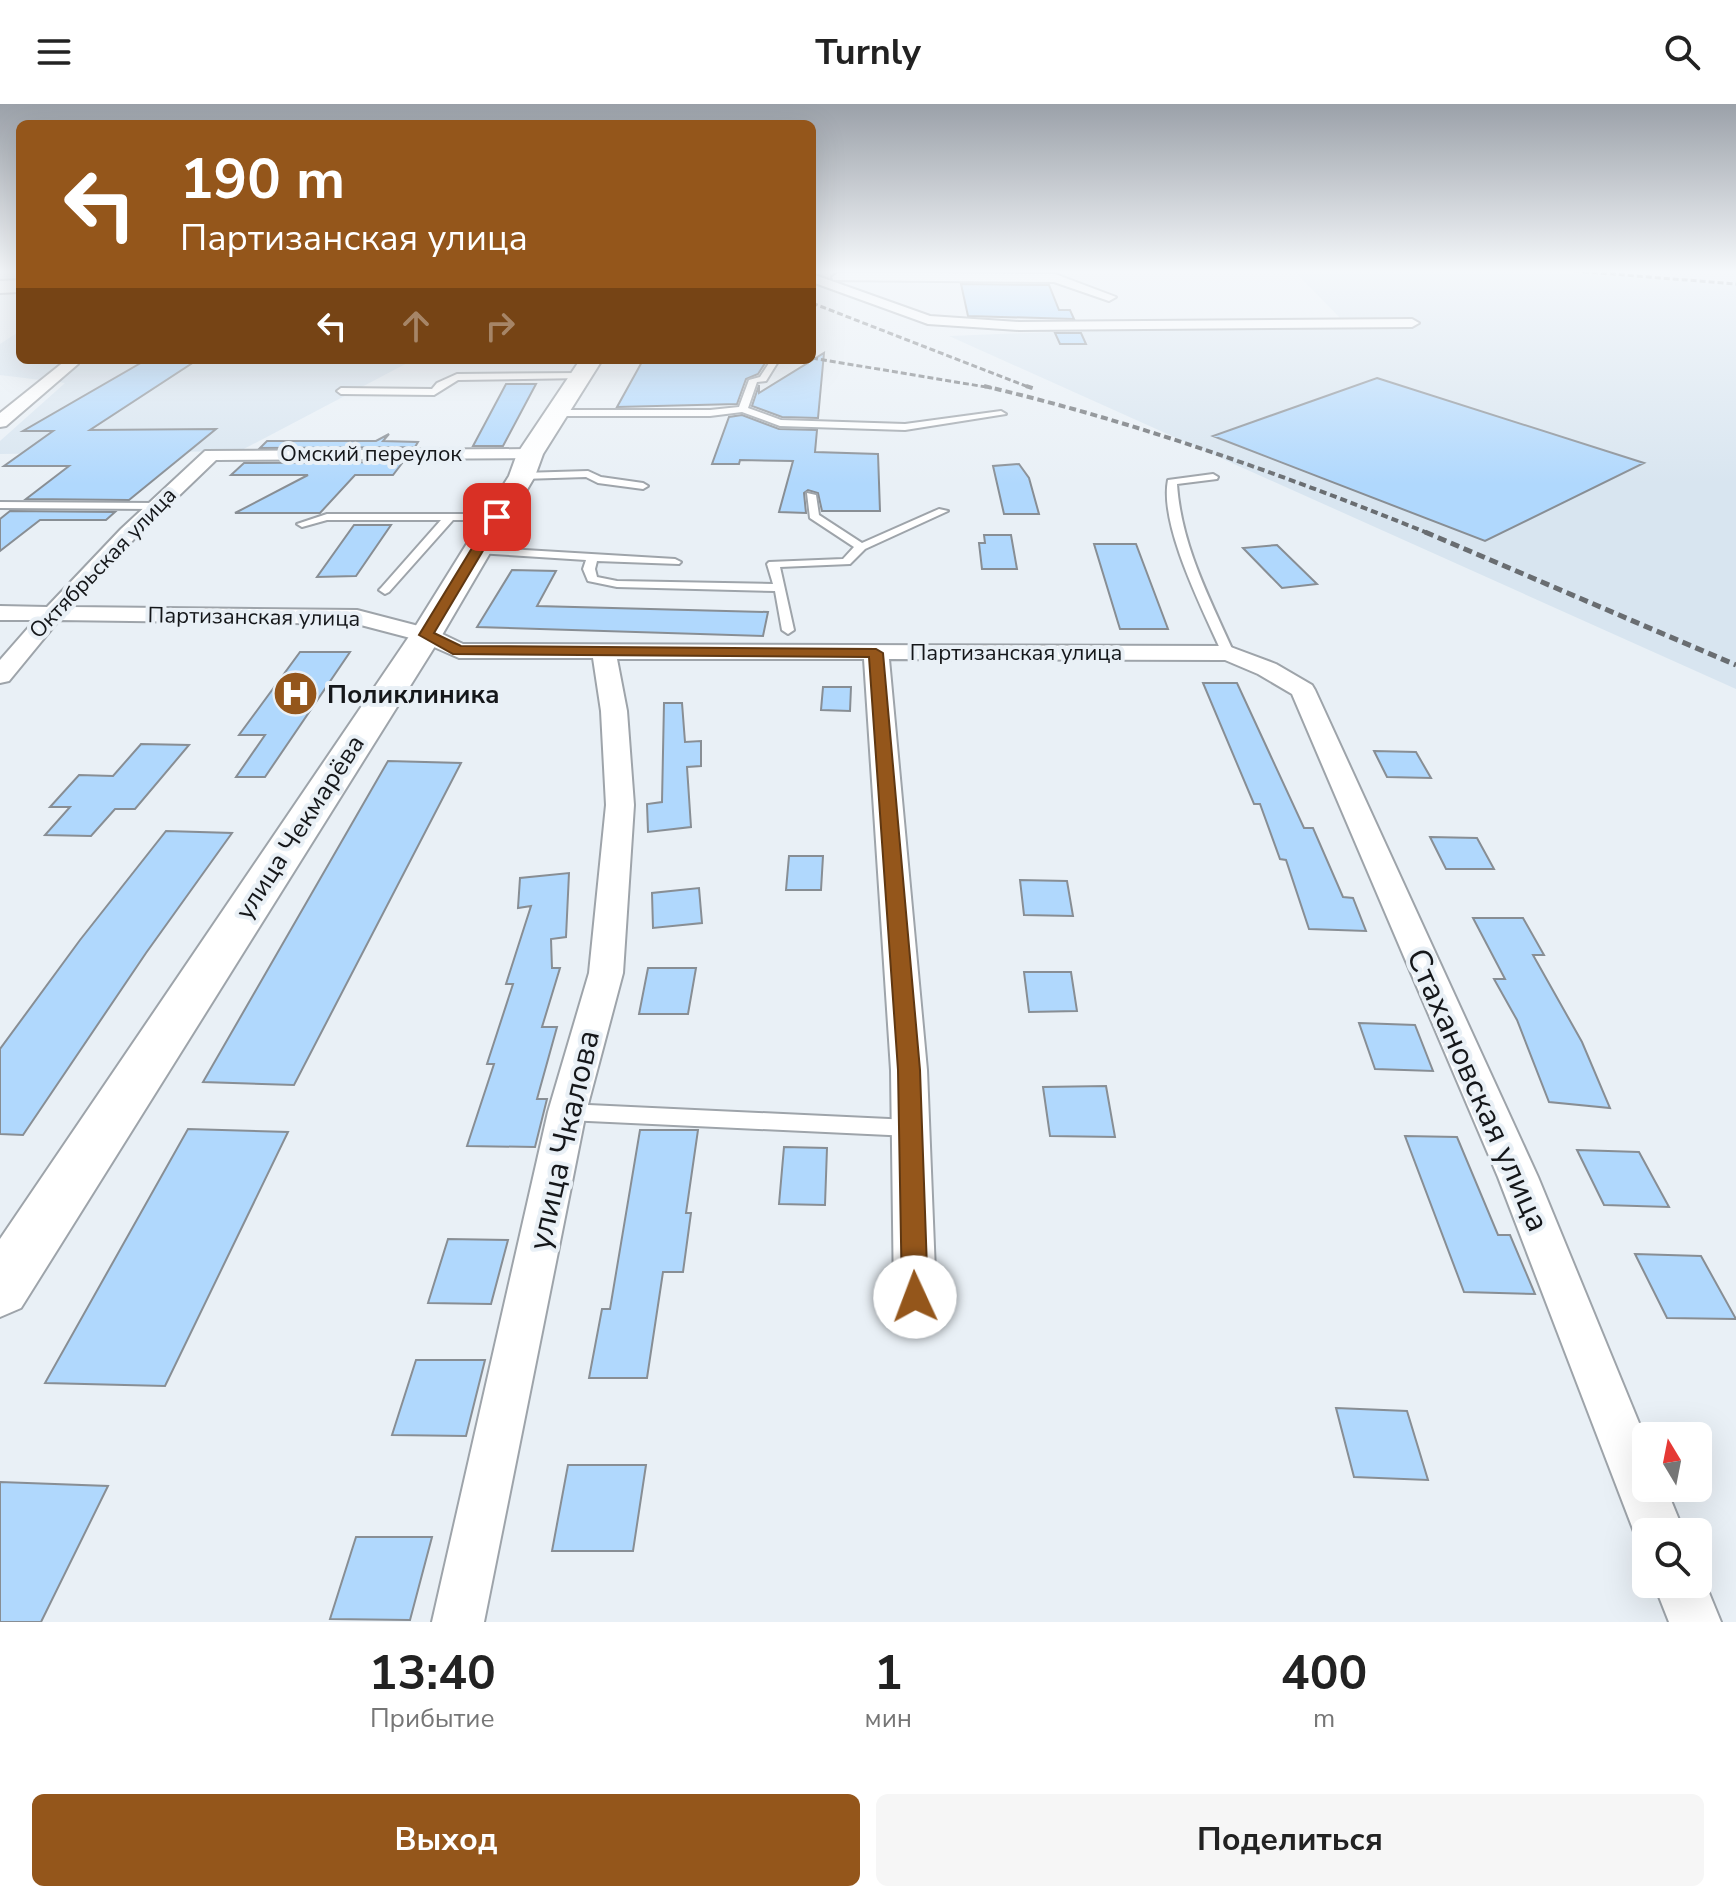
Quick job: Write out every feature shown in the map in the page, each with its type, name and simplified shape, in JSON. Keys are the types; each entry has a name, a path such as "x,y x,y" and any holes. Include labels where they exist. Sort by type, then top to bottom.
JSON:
{"street":[{"path":"0,422 70,364"},
{"name":"улица Чекмарёва","path":"0,1289 426,635 586,368"},
{"name":"Омский переулок","path":"211,455 526,465"},
{"name":"Октябрьская улица","path":"0,676 50,614 154,506 211,455"},
{"name":"Партизанская улица","path":"0,613 357,617 426,635 459,651 1228,653 1267,669"},
{"name":"улица Чкалова","path":"458,1622 567,1112 606,973 620,805 614,711 604,653"},
{"path":"876,653 909,1070 915,1297"},
{"name":"Стахановская улица","path":"1267,669 1303,690 1518,1177 1653,1518"},
{"path":"1686,1598 1695,1622"}],"lane":[{"path":"743,409 753,380 763,379 772,364"},
{"path":"341,391 434,392 440,385 457,377 586,368"},
{"path":"560,413 710,413 743,409 780,423 905,427 1001,414"},
{"path":"526,465 643,486"},
{"path":"1213,477 1172,482 1172,498 1188,558 1228,653"},
{"path":"811,495 814,516 861,547"},
{"path":"0,505 154,506"},
{"path":"788,630 773,564 846,562 861,547 943,511"},
{"path":"302,524 327,517 450,517 487,533 593,557 675,562"},
{"path":"385,590 450,517"},
{"path":"593,557 589,569 592,579 617,584 780,588"},
{"path":"567,1112 910,1128"}],"shaded area":[{"path":"16,342 16,364 405,364 240,451 0,454 0,441 65,383 0,375 0,344"},
{"path":"962,342 1736,342 1736,689"}],"building":[{"path":"1059,342 1086,344 1060,344"},
{"path":"824,353 818,418 782,417 752,406 759,385 759,393 806,364 816,364 816,358"},
{"path":"139,364 191,364 90,430 216,429 129,500 26,499 69,466 4,466 53,431 23,431"},
{"path":"641,364 764,364 758,374 746,379 737,404 617,407"},
{"path":"1377,378 1644,463 1485,541 1213,436"},
{"path":"506,384 536,384 503,446 473,446"},
{"path":"742,415 779,429 817,430 815,452 878,454 880,511 822,511 818,493 808,490 804,493 806,513 779,512 793,461 740,460 739,464 712,464 729,417"},
{"path":"389,434 383,441 418,442 415,447 260,448 267,441 376,441"},
{"path":"403,462 393,475 355,475 320,513 235,513 308,475 231,475 244,463"},
{"path":"1019,464 1029,478 1039,514 1004,514 993,466"},
{"path":"10,511 115,512 106,520 40,520 0,551 0,519"},
{"path":"354,525 391,525 356,576 317,577"},
{"path":"984,535 1011,535 1017,569 982,569 979,543 985,543"},
{"path":"1094,544 1136,544 1168,629 1120,629"},
{"path":"1277,545 1317,584 1282,588 1243,548"},
{"path":"512,570 556,571 537,606 768,612 763,636 477,627"},
{"name":"Поликлиника","path":"300,652 350,652 265,777 236,777 265,735 239,735"},
{"path":"1203,683 1237,683 1304,828 1313,828 1343,897 1353,898 1366,931 1309,929 1286,860 1280,859 1260,804 1254,804"},
{"path":"823,687 851,687 850,711 821,710"},
{"path":"664,703 682,703 685,742 701,741 701,766 687,767 691,827 648,832 647,804 662,802"},
{"path":"141,744 189,745 135,809 115,809 91,836 45,835 70,807 50,807 79,775 113,776"},
{"path":"1374,751 1416,752 1431,778 1387,777"},
{"path":"388,761 461,763 294,1085 203,1082"},
{"path":"166,831 232,833 146,953 23,1135 0,1134 0,1049"},
{"path":"1430,837 1477,838 1494,869 1446,869"},
{"path":"789,856 823,856 821,890 786,890"},
{"path":"569,873 566,937 551,939 552,968 560,968 542,1027 557,1027 537,1099 547,1099 535,1147 467,1146 494,1064 487,1064 513,984 506,984 531,906 518,908 520,878"},
{"path":"1020,880 1067,881 1073,916 1024,915"},
{"path":"699,888 702,923 653,928 652,893"},
{"path":"1473,918 1523,918 1544,955 1533,955 1582,1042 1610,1108 1549,1102 1517,1020 1494,979 1505,979"},
{"path":"648,968 696,968 688,1014 639,1014"},
{"path":"1024,972 1071,972 1077,1011 1029,1012"},
{"path":"1359,1023 1415,1025 1433,1071 1375,1069"},
{"path":"1106,1086 1115,1137 1050,1136 1043,1087"},
{"path":"188,1129 288,1132 165,1386 45,1383"},
{"path":"640,1130 698,1130 686,1213 691,1213 683,1272 663,1272 647,1378 589,1378 602,1309 610,1309"},
{"path":"1405,1136 1457,1137 1498,1235 1510,1235 1535,1294 1464,1292"},
{"path":"784,1147 827,1148 825,1205 779,1204"},
{"path":"1577,1150 1639,1152 1669,1207 1604,1205"},
{"path":"448,1239 508,1240 491,1304 428,1303"},
{"path":"1635,1254 1701,1256 1736,1319 1667,1318"},
{"path":"416,1360 485,1360 466,1436 392,1435"},
{"path":"1336,1408 1407,1411 1428,1480 1354,1477"},
{"path":"568,1465 646,1465 633,1551 552,1551"},
{"path":"0,1482 108,1486 41,1622 0,1622"},
{"path":"356,1537 432,1537 410,1620 330,1619"}],"railway":[{"path":"912,342 1031,388"},
{"path":"816,359 992,388"},
{"path":"984,386 1098,416 1210,451 1426,533"},
{"path":"1026,386 1035,389"},
{"path":"1426,533 1430,534"},
{"path":"1426,533 1736,665"}],"place":[{"name":"Поликлиника","path":"296,694"}],"route":[{"path":"497,517 426,635 459,651 876,653 909,1070 915,1297"}]}
